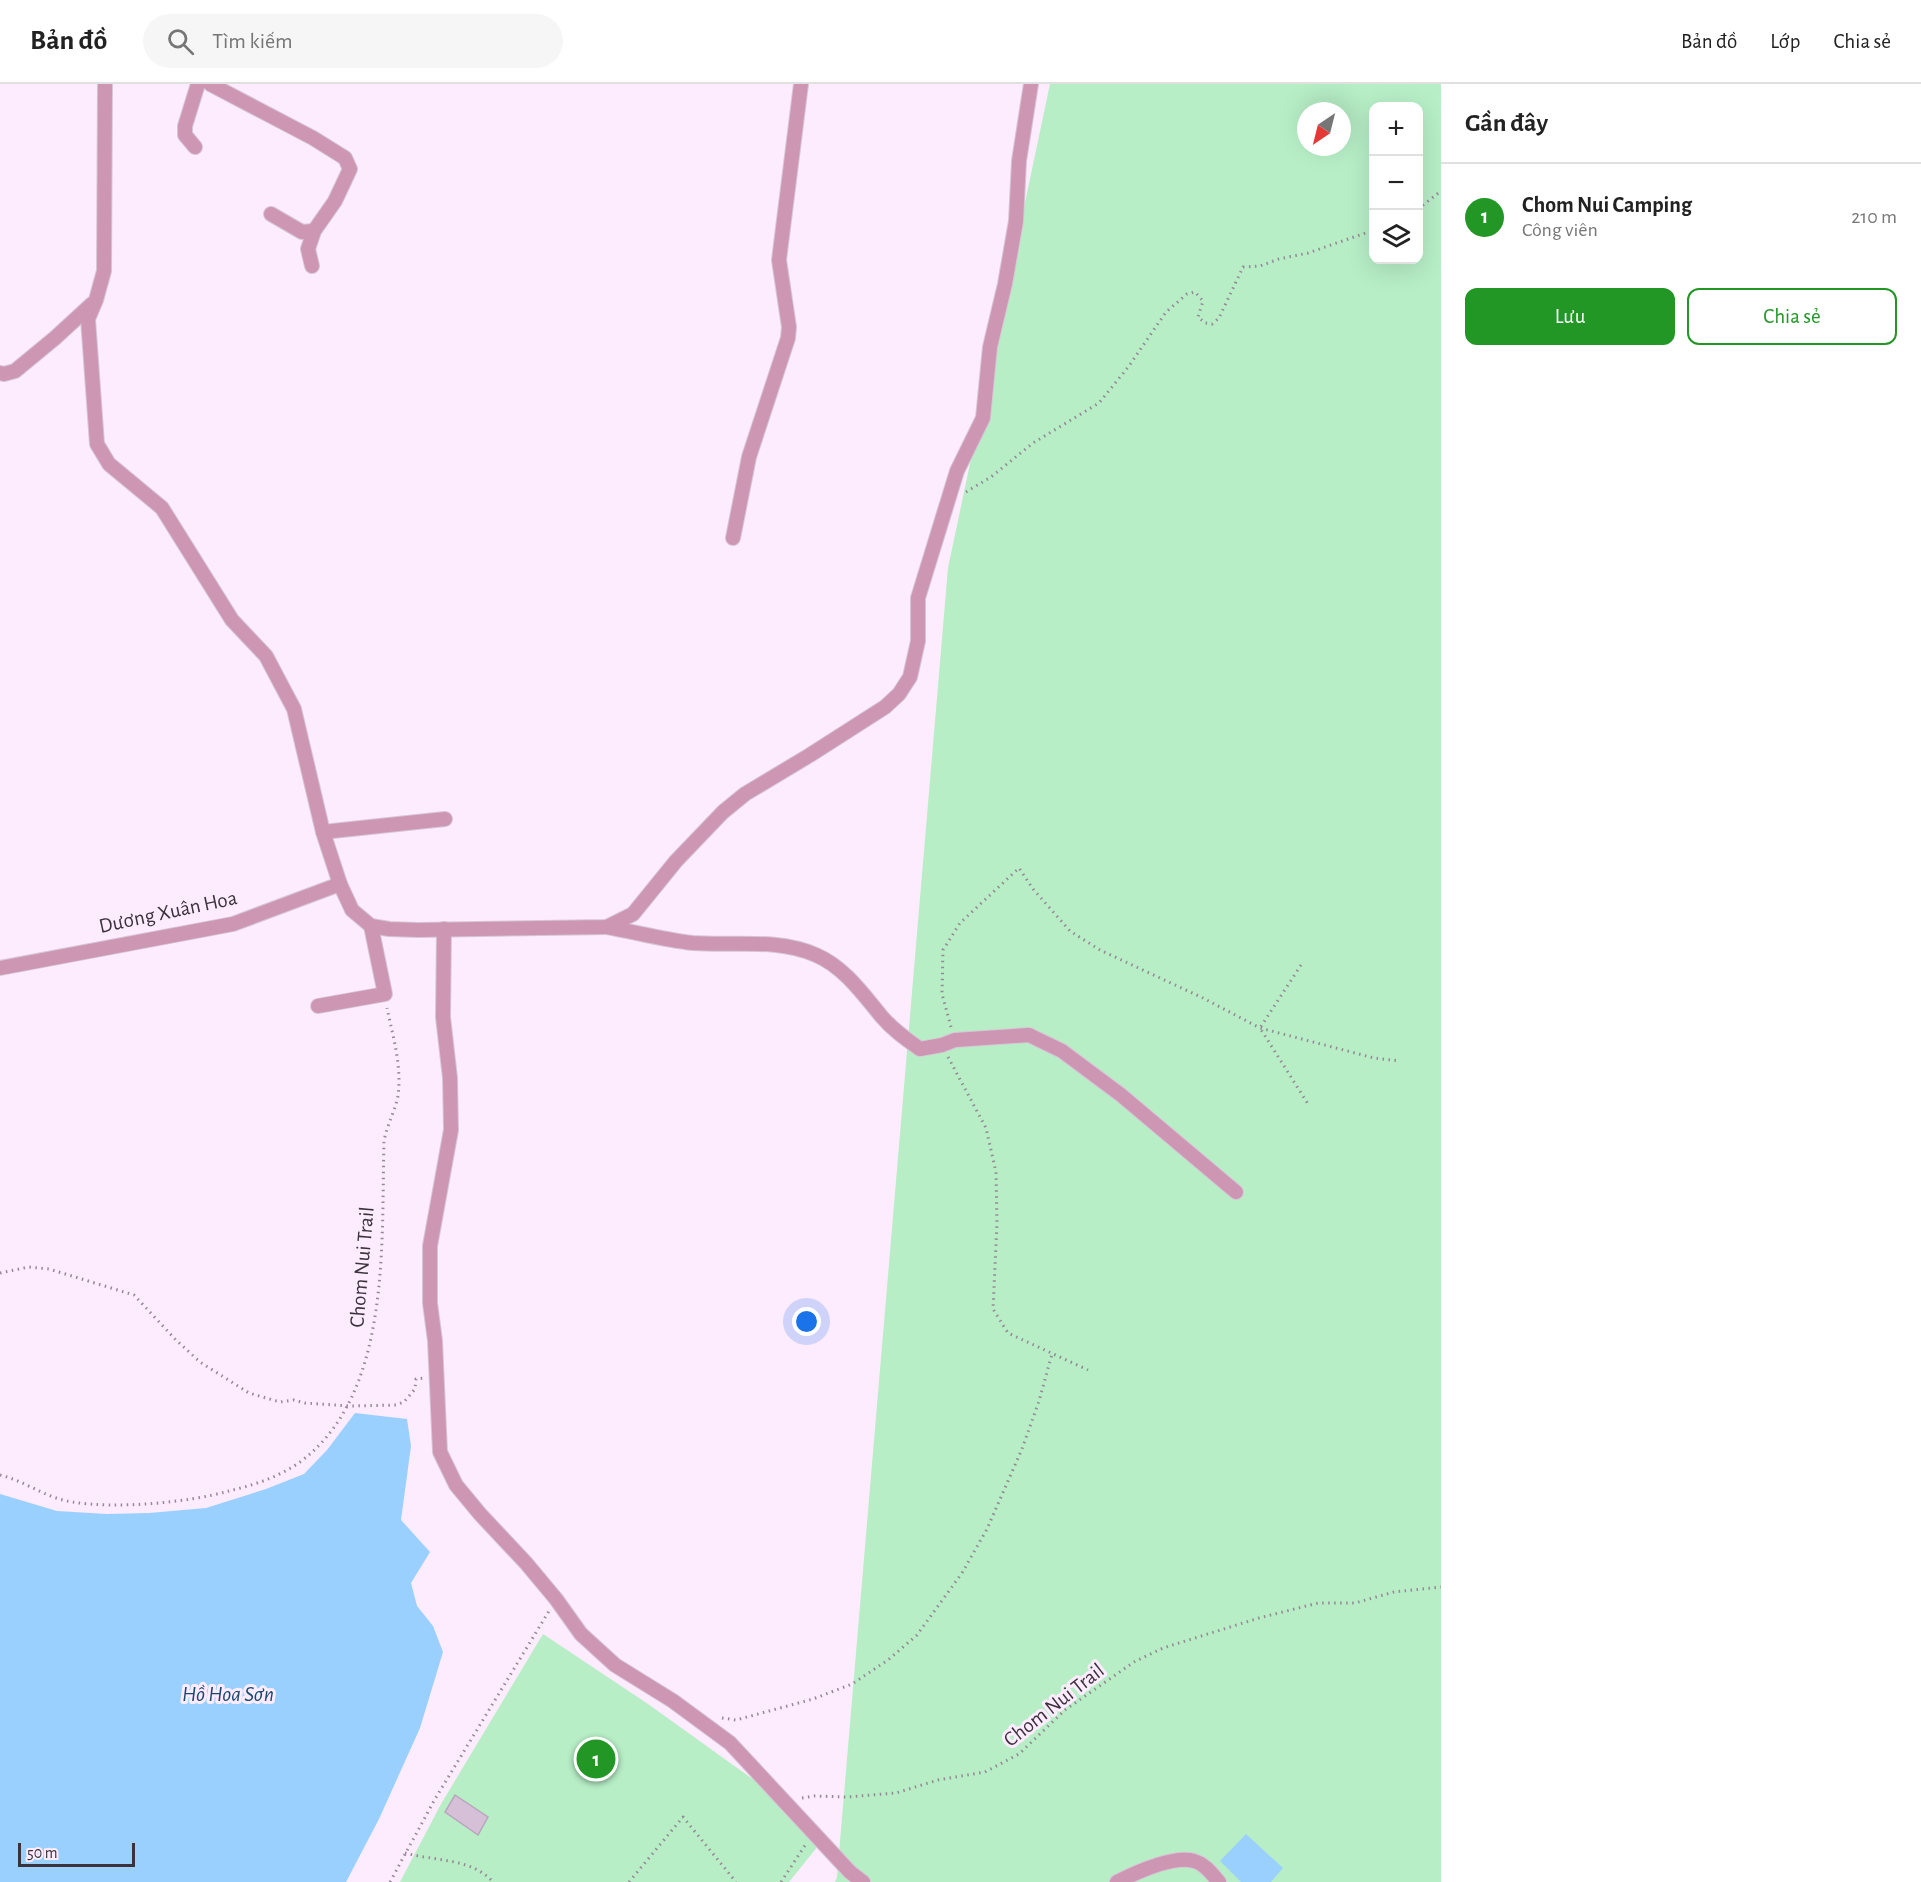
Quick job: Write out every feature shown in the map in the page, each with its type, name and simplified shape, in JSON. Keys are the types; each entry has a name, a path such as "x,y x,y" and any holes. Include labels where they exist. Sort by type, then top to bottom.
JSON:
{"street":[{"path":"105,84 104,271 88,319 97,444 108,464 162,508 232,620 266,656 294,709 323,832 340,884 352,910 371,926 389,930 607,927 692,943 775,945 816,955 861,989 901,1036 920,1049 948,1043 1029,1035 1062,1051 1121,1095 1236,1192"},
{"path":"195,147 185,135 184,126 198,84"},
{"path":"210,84 313,138 345,158 350,169 335,201 314,231 308,249 312,266"},
{"path":"734,538 749,457 788,338 789,327 779,260 801,84"},
{"path":"607,927 633,914 675,861 744,794 885,707 910,677 918,641 918,598 957,471 983,418 990,347 1005,284 1016,221 1019,161 1031,84"},
{"path":"271,214 302,232 314,231"},
{"path":"0,373 15,371 96,300"},
{"path":"323,832 445,819"},
{"name":"Dương Xuân Hoa","path":"0,968 233,924 340,884"},
{"path":"318,1006 385,994 371,926"},
{"path":"444,929 442,1017 450,1078 451,1130 430,1246 430,1304 435,1341 440,1452 456,1485 556,1599 580,1634 615,1665 673,1701 730,1743 850,1872 863,1882"},
{"path":"1117,1882 1142,1870 1171,1861 1194,1861 1212,1873 1219,1882"}],"path":[{"path":"1423,206 1441,191"},
{"path":"952,487 965,493 974,489 1033,443 1099,403 1129,366 1166,312 1187,294 1195,292 1203,301 1198,317 1205,323 1212,324 1220,318 1243,267 1260,266 1308,253 1369,232"},
{"path":"1088,1370 1008,1333 993,1309 997,1223 996,1172 986,1128 953,1070 942,994 942,950 960,923 1018,868 1070,931 1100,950 1203,998 1260,1028 1374,1058 1400,1061"},
{"path":"1260,1028 1301,965"},
{"name":"Chom Nui Trail","path":"0,1476 15,1479 40,1492 70,1502 114,1505 206,1498 256,1484 278,1475 316,1449 349,1406 364,1364 376,1316 384,1141 387,1125 397,1099 400,1074 385,994"},
{"path":"1260,1028 1308,1104"},
{"path":"0,1273 29,1267 50,1269 134,1295 200,1362 249,1393 280,1402 294,1400 349,1406 396,1405 404,1402 415,1389 416,1378 435,1378"},
{"path":"714,1717 736,1720 813,1699 852,1684 888,1660 917,1635 962,1573 987,1529 1022,1449 1052,1354"},
{"name":"Chom Nui Trail","path":"786,1803 814,1796 848,1797 896,1793 938,1780 985,1772 1019,1754 1065,1710 1134,1662 1163,1648 1259,1618 1318,1603 1355,1603 1394,1592 1441,1587"},
{"path":"390,1882 441,1790 556,1599"},
{"path":"629,1882 683,1817 736,1882"},
{"path":"781,1882 814,1832"},
{"path":"405,1853 426,1859 456,1861 475,1868 493,1882"}],"green space":[{"path":"1050,84 1441,84 1441,1882 835,1882 948,568"},
{"path":"543,1634 648,1704 786,1803 818,1846 789,1882 400,1882 441,1804"}],"water":[{"name":"Hồ Hoa Sơn","path":"355,1413 407,1419 411,1446 401,1520 430,1552 411,1583 417,1606 433,1626 443,1652 420,1728 379,1819 346,1882 0,1882 0,1494 57,1511 107,1514 206,1508 304,1474 327,1450"},
{"path":"1246,1834 1283,1868 1271,1882 1241,1882 1220,1861"}],"building":[{"path":"455,1795 488,1817 478,1835 445,1812"}],"place":[{"name":"Chom Nui Camping","path":"596,1759"}]}
